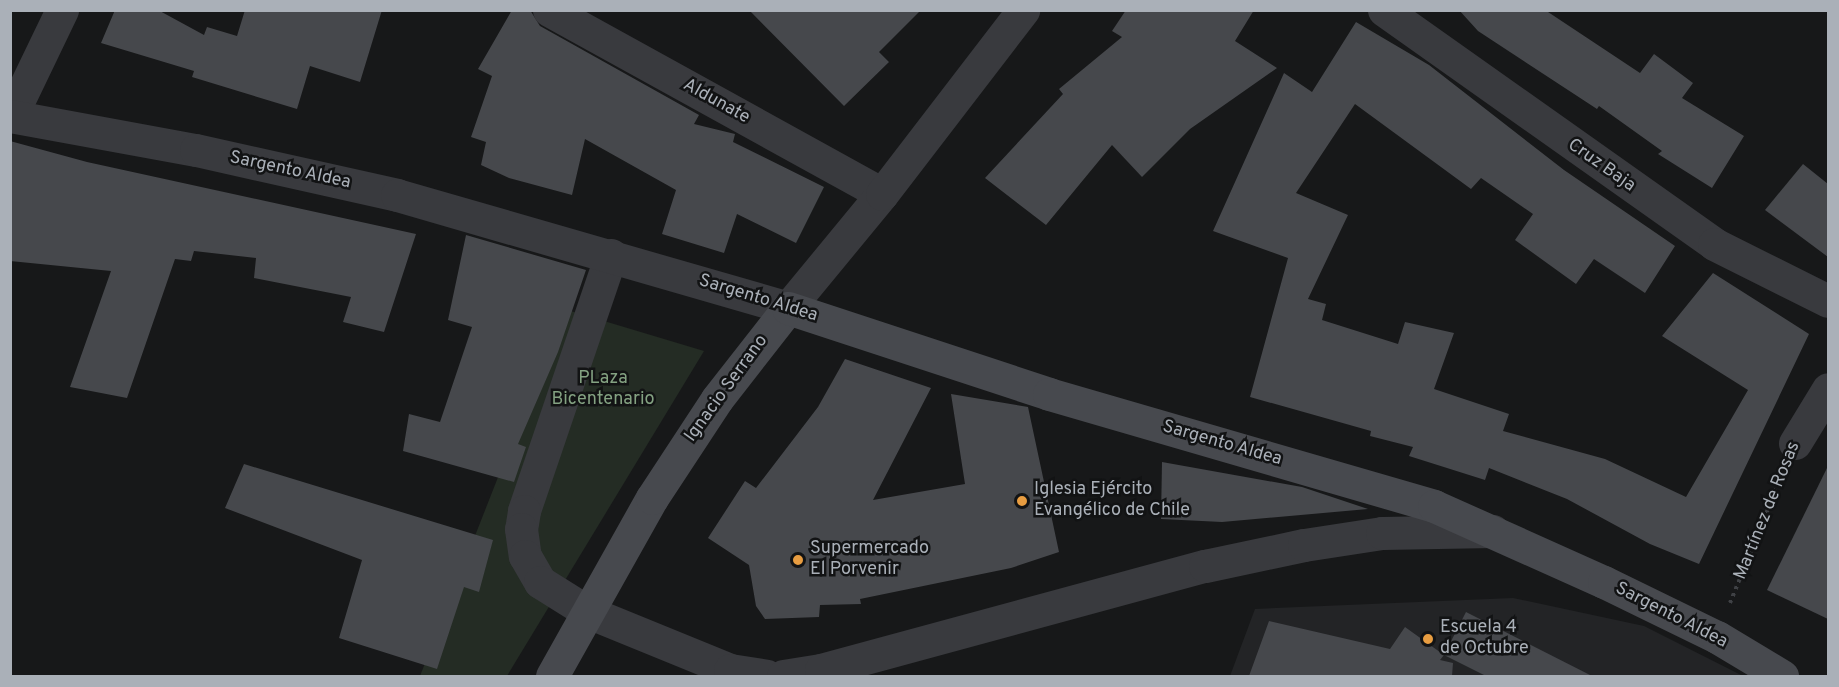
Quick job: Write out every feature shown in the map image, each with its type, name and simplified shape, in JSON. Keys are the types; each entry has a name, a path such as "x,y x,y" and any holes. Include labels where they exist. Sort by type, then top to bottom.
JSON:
{"main road":[{"name":"Sargento Aldea","path":"788,308 1048,394 1422,503 1492,531 1717,638 1782,676"},
{"name":"Ignacio Serrano","path":"552,676 652,498 717,399 788,308"}],"street":[{"path":"11,116 63,10"},
{"name":"Aldunate","path":"549,10 882,194"},
{"name":"Ignacio Serrano","path":"788,308 882,194 1023,10"},
{"name":"Cruz Baja","path":"1384,10 1714,244 1828,301"},
{"name":"Sargento Aldea","path":"11,116 327,178 611,255 788,308"},
{"path":"611,255 521,529 525,556 540,582 588,612 730,670 767,676"},
{"name":"Martínez de Rosas","path":"1795,442 1828,389"},
{"name":"Sargento Aldea","path":"783,676 821,670 1205,566 1304,545 1382,533 1492,531"}],"path":[{"name":"Martínez de Rosas","path":"1717,638 1795,442"}],"shaded area":[{"path":"1513,598 1644,626 1743,676 1230,676 1255,609"}],"green space":[{"name":"PLaza Bicentenario","path":"564,309 704,351 507,676 420,676"}],"building":[{"path":"115,10 158,10 204,35 207,27 237,36 245,10 382,10 360,82 310,66 297,109 192,77 194,71 101,43"},
{"path":"512,10 530,10 540,26 699,115 694,124 735,134 733,142 824,187 796,243 737,214 724,253 662,234 676,190 585,139 572,195 509,178 481,165 486,142 471,137 492,76 478,69"},
{"path":"749,10 921,10 879,52 889,62 844,106"},
{"path":"1126,10 1254,10 1235,41 1277,68 1190,129 1142,177 1112,145 1046,225 985,178 1063,94 1059,89 1122,37 1112,31"},
{"path":"1459,10 1545,10 1640,73 1654,54 1693,83 1682,98 1744,136 1712,188 1658,154 1662,151 1599,106 1597,109 1478,31"},
{"path":"1356,22 1429,65 1564,170 1675,246 1645,293 1594,259 1576,284 1515,240 1533,214 1481,178 1471,189 1355,104 1296,193 1348,215 1308,299 1326,304 1322,320 1398,344 1405,322 1454,333 1434,389 1509,414 1503,431 1605,459 1686,497 1748,390 1662,336 1713,273 1809,334 1699,564 1650,544 1567,499 1489,468 1485,480 1409,456 1413,447 1370,436 1371,431 1250,397 1288,258 1213,231 1284,73 1312,92"},
{"path":"10,141 87,162 416,234 384,332 343,322 351,297 254,278 256,258 194,251 191,261 175,259 127,398 70,387 111,271 10,261"},
{"path":"1803,164 1828,184 1828,257 1765,210"},
{"path":"466,235 586,270 558,352 518,444 526,447 514,482 403,451 409,414 440,422 472,327 448,320"},
{"path":"845,359 931,388 873,500 965,484 951,394 1028,407 1059,552 1011,568 860,599 861,604 820,605 819,617 765,619 756,606 749,565 708,538 745,481 756,488 818,407"},
{"path":"1162,462 1302,487 1368,509 1222,522 1161,519"},
{"path":"244,464 493,540 479,592 464,587 437,669 339,638 362,560 225,508"},
{"path":"1828,466 1828,619 1767,590"},
{"path":"1466,612 1592,676 1486,676 1444,655"},
{"path":"1269,621 1390,649 1405,627 1444,655 1440,660 1453,663 1452,676 1249,676"}],"place":[{"name":"Iglesia Ejército Evangélico de Chile","path":"1022,501"},
{"name":"Supermercado El Porvenir","path":"798,560"},
{"name":"Escuela 4 de Octubre","path":"1428,639"}]}
